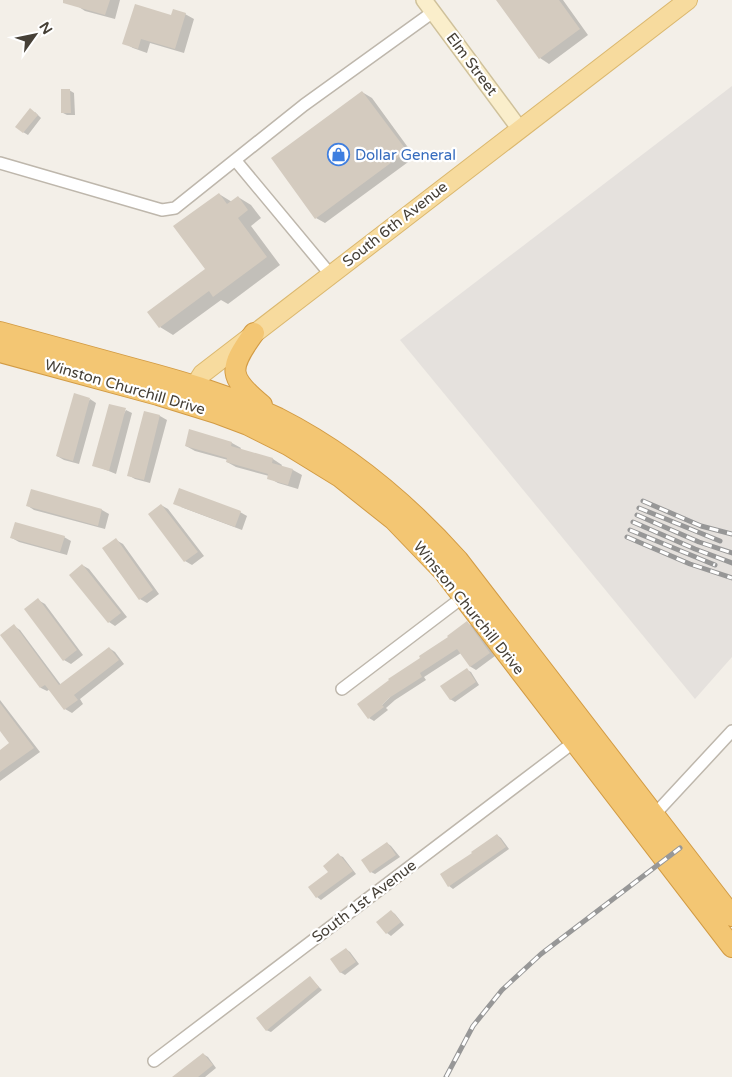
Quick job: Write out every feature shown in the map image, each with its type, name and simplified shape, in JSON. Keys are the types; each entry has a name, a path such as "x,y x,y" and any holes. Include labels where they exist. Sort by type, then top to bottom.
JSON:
{"highway":[{"name":"Winston Churchill Drive","path":"0,332 194,385 240,402 277,418 311,436 344,456 382,486 432,531 471,591 582,736 732,947"},
{"path":"254,334 239,354 236,363 237,379 245,391 277,418"},
{"name":"Winston Churchill Drive","path":"0,352 184,403 248,425 288,445 340,476 394,520 444,572 471,591"},
{"name":"Winston Churchill Drive","path":"582,736 654,815 732,916"}],"main road":[{"name":"South 6th Avenue","path":"184,403 202,374 519,128 688,0"}],"street":[{"name":"Elm Street","path":"429,6 519,128"},
{"path":"0,163 162,210 175,208 429,6"},
{"path":"236,161 330,274"},
{"path":"342,689 471,591"},
{"path":"654,815 732,731"},
{"name":"South 1st Avenue","path":"154,1061 582,736"}],"shaded area":[{"path":"732,86 732,657 695,699 400,340"}],"building":[{"path":"63,0 110,0 105,15 63,3"},
{"path":"496,0 559,0 580,29 539,59"},
{"path":"135,4 171,15 173,9 186,13 175,49 141,39 138,49 122,44"},
{"path":"61,89 70,89 71,113 61,113"},
{"name":"Dollar General","path":"362,91 407,151 315,219 271,158"},
{"path":"30,108 38,115 23,133 15,127"},
{"path":"219,193 227,204 238,196 248,210 238,218 267,257 213,297 209,291 159,328 147,312 205,269 173,226"},
{"path":"74,393 90,398 73,461 56,456"},
{"path":"109,404 126,408 109,471 92,466"},
{"path":"144,411 160,415 144,480 127,476"},
{"path":"189,429 232,442 231,446 273,458 272,463 293,469 288,485 267,479 268,474 226,462 227,458 185,446"},
{"path":"179,488 241,511 235,527 173,504"},
{"path":"31,489 102,509 98,526 26,506"},
{"path":"161,504 198,552 184,562 148,514"},
{"path":"15,522 65,536 60,552 10,538"},
{"path":"116,538 153,590 139,600 102,548"},
{"path":"82,564 121,613 108,623 69,575"},
{"path":"38,598 77,650 63,661 24,609"},
{"path":"467,621 490,653 470,667 457,649 420,673 422,677 389,698 382,705 384,707 368,719 357,704"},
{"path":"14,624 59,685 109,647 119,660 74,695 78,700 64,710 45,685 40,688 0,635"},
{"path":"467,668 476,682 450,700 440,686"},
{"path":"0,703 34,748 0,772 0,750 9,743 0,731"},
{"path":"497,834 506,847 448,887 440,874"},
{"path":"387,842 396,855 370,873 361,860"},
{"path":"338,853 353,871 316,898 308,887 328,872 323,866"},
{"path":"391,910 401,922 386,934 376,922"},
{"path":"346,948 356,962 340,973 330,959"},
{"path":"310,976 319,987 266,1031 256,1018"},
{"path":"203,1053 213,1065 198,1077 172,1077"}],"railway":[{"path":"643,501 701,526 732,534"},
{"path":"639,508 720,541"},
{"path":"637,515 699,542 732,553"},
{"path":"633,522 732,563"},
{"path":"630,530 715,565"},
{"path":"627,537 690,564 732,578"},
{"path":"446,1077 473,1026 502,990 541,954 680,848"}],"place":[{"name":"Dollar General","path":"339,155"}]}
